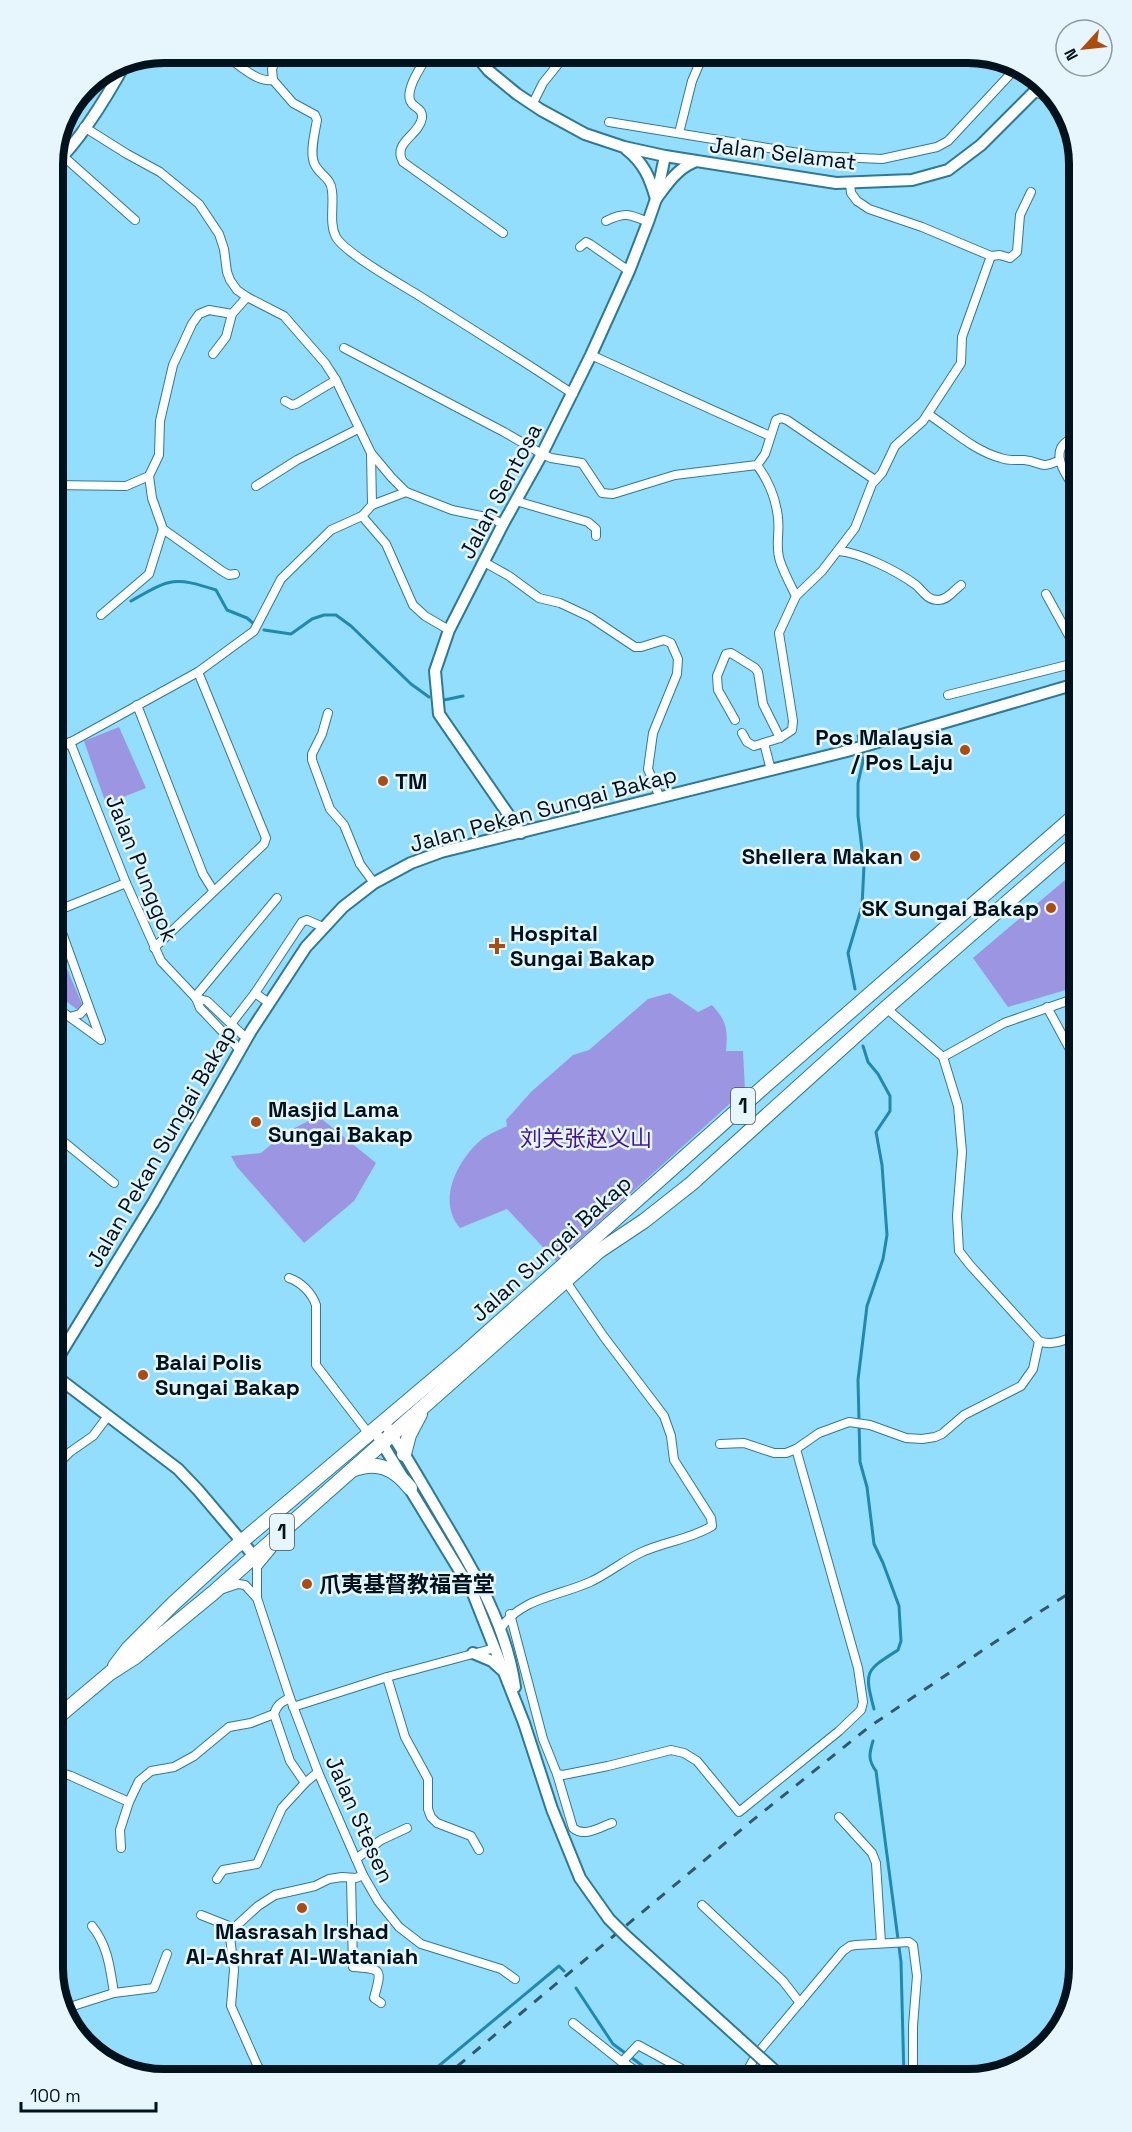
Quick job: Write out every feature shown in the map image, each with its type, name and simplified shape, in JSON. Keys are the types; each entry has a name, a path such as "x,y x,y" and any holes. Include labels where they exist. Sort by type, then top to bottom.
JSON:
{"highway":[{"name":"Jalan Sungai Bakap","path":"63,1712 140,1645 158,1619 242,1541 380,1432 466,1352 758,1092 1069,822"},
{"name":"Jalan Sungai Bakap","path":"140,1645 166,1631 298,1518 350,1470 380,1432 428,1402 599,1251 644,1221 691,1184 886,1008 1069,850"},
{"path":"404,1454 409,1435 428,1402"},
{"path":"350,1470 373,1465 384,1467 394,1472 410,1488"}],"main road":[{"name":"Jalan Selamat","path":"482,63 489,71 532,105 585,134 624,147 695,162 850,183 912,180 948,170 981,145 1036,90"},
{"path":"63,156 120,74"},
{"path":"624,147 643,164 656,200"},
{"name":"Jalan Sentosa","path":"521,832 439,714 435,671 449,630 573,394 629,271 656,200 665,156"},
{"path":"656,200 673,177 685,166 695,162"},
{"name":"Jalan Pekan Sungai Bakap","path":"63,1348 153,1203 240,1050 306,947 343,907 374,883 411,863 434,854 847,751 1069,686"},
{"path":"63,1382 178,1469 254,1556"},
{"path":"380,1432 404,1454 483,1587 502,1631 524,1723 570,1858 592,1897 626,1936 773,2069"},
{"path":"380,1432 410,1488 472,1591 518,1702"},
{"path":"495,1648 502,1631"},
{"path":"473,1653 492,1660 504,1672"}],"street":[{"path":"237,63 258,78 266,81 273,80"},
{"path":"274,63 273,80 293,103 315,115 317,120 313,155 315,165 329,179 332,189 334,229 336,237 344,246 371,266 573,394"},
{"path":"424,63 415,77 410,93 413,105 420,109 421,121 400,148 400,156 403,162 503,232"},
{"path":"532,105 543,83 559,63"},
{"path":"679,133 692,81 700,63"},
{"path":"609,122 817,156 882,159 937,147 948,141 1012,73"},
{"path":"84,127 160,172 199,204 219,234 224,249 227,272 237,290 284,316 325,363 336,380 371,453 406,492 452,510 491,518 503,524"},
{"path":"63,156 135,220"},
{"path":"850,183 851,194 869,209 922,227 991,256 1000,255 1010,258 1017,252 1020,215 1031,192"},
{"path":"606,221 620,214 628,214 648,222"},
{"path":"580,247 586,242 629,271"},
{"path":"742,733 747,742 754,746 780,738 792,730 793,721 778,633 796,596 822,571 855,528 870,488 887,464 895,446 924,421 961,363 962,337 991,256"},
{"path":"213,354 226,337 232,314 247,297"},
{"path":"232,314 209,310 199,314 192,324 172,365 160,421 159,455 150,476 152,498 163,529 222,571 229,575 235,574"},
{"path":"344,348 542,454 551,458 582,463 602,493 614,494 675,475 757,465 765,454 776,420 781,418 875,480"},
{"path":"591,355 770,436"},
{"path":"285,401 292,405 296,404 336,380"},
{"path":"928,414 985,453 1003,459 1027,460 1040,466 1060,460"},
{"path":"256,486 297,460 358,429"},
{"path":"1069,441 1060,449 1060,460 1069,476"},
{"path":"371,453 372,505"},
{"path":"757,465 766,478 778,519 776,539 779,560 796,596"},
{"path":"63,485 126,486 150,476"},
{"path":"63,746 198,672 254,631 281,579 331,530 362,516 372,505 406,492"},
{"path":"516,501 588,522 596,529 596,536"},
{"path":"362,516 386,544 413,605 418,611 449,630"},
{"path":"101,615 149,574 163,529"},
{"path":"839,551 852,552 869,560 915,585 929,598 939,600 948,597 961,585"},
{"path":"484,562 509,576 539,598 560,603 590,616 635,647 664,640 671,643 678,659 677,674 657,718 648,769 660,798"},
{"path":"1046,594 1069,635"},
{"path":"735,720 718,690 717,676 726,654 755,668 758,672 763,704 780,738"},
{"path":"948,695 1069,665"},
{"path":"154,948 264,844 266,838 198,672"},
{"path":"137,705 203,874 213,890"},
{"path":"328,713 322,734 312,754 312,760 330,809 344,825 360,864 374,883"},
{"name":"Jalan Punggok","path":"70,742 126,883 161,961 196,997 200,1008 240,1050"},
{"path":"764,743 771,770"},
{"path":"63,906 126,883"},
{"path":"196,997 277,898"},
{"path":"231,1024 255,993 302,922 307,920 323,927"},
{"path":"63,937 101,1040 63,1012"},
{"path":"255,993 269,1004"},
{"name":"Jalan Punggok","path":"196,997 207,1001 247,1039"},
{"path":"943,1057 1004,1023 1069,1000"},
{"path":"70,1017 80,1014 88,1005"},
{"path":"1047,1007 1069,1046"},
{"path":"886,1008 943,1057 958,1106 962,1152 957,1216 959,1251 1039,1341 1059,1342 1069,1338"},
{"path":"63,1141 114,1183"},
{"path":"289,1278 299,1281 316,1305 316,1365 380,1432"},
{"path":"494,1613 510,1614 552,1594 588,1583 645,1550 671,1543 712,1526 711,1518 674,1460 672,1436 664,1416 604,1337 566,1280"},
{"path":"720,1444 744,1443 774,1453 786,1453 819,1433 849,1422 870,1425 906,1438 929,1439 942,1434 964,1415 1021,1386 1033,1369 1039,1341"},
{"path":"63,1459 93,1436 108,1416"},
{"path":"557,1774 563,1775 608,1766 670,1750 684,1753 697,1761 739,1812 839,1731 861,1710 863,1702 858,1668 796,1449"},
{"name":"Jalan Stesen","path":"298,1518 257,1567 257,1598 293,1707 318,1772 363,1875 378,1901 399,1927 421,1944 501,1969 515,1979"},
{"path":"213,1593 238,1584 245,1585 257,1598"},
{"path":"502,1631 510,1614"},
{"path":"510,1614 543,1739 557,1774 573,1828 583,1834 612,1822"},
{"path":"473,1653 485,1642 489,1630"},
{"path":"293,1707 387,1677 495,1648"},
{"path":"387,1677 405,1737 428,1779 428,1809 431,1817 437,1823 471,1836 479,1850"},
{"path":"121,1848 120,1830 139,1781 152,1771 174,1767 194,1756 229,1727 251,1723 274,1714 280,1702 290,1698"},
{"path":"274,1714 290,1761 305,1783"},
{"path":"217,1879 223,1870 257,1864 282,1808 318,1772"},
{"path":"63,1773 129,1802"},
{"path":"839,1817 872,1852 876,1863 881,1943"},
{"path":"356,1859 381,1840 407,1828"},
{"path":"255,2069 258,2067 231,2006 234,1970 230,1937 234,1928 274,1895 315,1886 329,1879 363,1875"},
{"path":"351,1878 353,1967 374,1968 379,1972 374,1998 381,2003"},
{"path":"702,1905 783,1981 800,2003"},
{"path":"201,1915 234,1928"},
{"path":"92,1926 103,1939 114,1993"},
{"path":"748,2069 756,2055 850,1946 905,1942 913,1945 917,1976 913,2026 913,2069"},
{"path":"71,2007 114,1993 154,1988 167,1954"},
{"path":"573,2023 627,2058 639,2069"},
{"path":"618,2069 638,2045 682,2069"}],"green space":[{"path":"119,727 146,788 106,804 84,741"},
{"name":"SK Sungai Bakap","path":"1069,877 1069,989 1008,1007 973,958"},
{"path":"63,959 88,1018 63,999"},
{"name":"刘关张赵义山","path":"670,993 698,1012 712,1005 721,1016 727,1037 726,1051 743,1051 745,1090 556,1261 507,1209 460,1228 453,1217 450,1193 458,1169 473,1147 485,1137 507,1126 506,1120 531,1092 573,1055 589,1050 648,999"},
{"path":"318,1116 376,1163 354,1201 304,1243 237,1167 231,1156 261,1153 285,1133"}],"waterway":[{"path":"131,601 164,584 190,583 216,590 227,610 247,618 254,624"},
{"path":"264,630 291,634 312,619 324,615 336,615 351,626 411,684 429,697"},
{"path":"444,700 463,696"},
{"path":"858,736 860,745"},
{"path":"855,989 848,953 862,906 864,866 858,816 858,783 863,761 861,751"},
{"path":"863,1046 868,1062 878,1074 890,1096 890,1111 876,1132 882,1165 887,1235 883,1259 867,1306 858,1380 860,1462 867,1487 874,1544 899,1606 901,1641 898,1650 879,1663 870,1673 868,1679 874,1709"},
{"path":"873,1741 870,1757 876,1771 901,1962 904,2069"},
{"path":"435,2069 559,1966 564,1971"},
{"path":"576,1988 613,2044 647,2069"}],"railway":[{"path":"454,2069 748,1824 869,1727 1069,1593"}],"place":[{"name":"Pos Malaysia / Pos Laju","path":"965,750"},
{"name":"TM","path":"383,781"},
{"name":"Shellera Makan","path":"915,856"},
{"name":"SK Sungai Bakap","path":"1051,908"},
{"name":"Hospital Sungai Bakap","path":"497,946"},
{"name":"Masjid Lama Sungai Bakap","path":"256,1122"},
{"name":"Balai Polis Sungai Bakap","path":"143,1375"},
{"name":"爪夷基督教福音堂","path":"307,1584"},
{"name":"Masrasah Irshad Al-Ashraf Al-Wataniah","path":"302,1908"}]}
